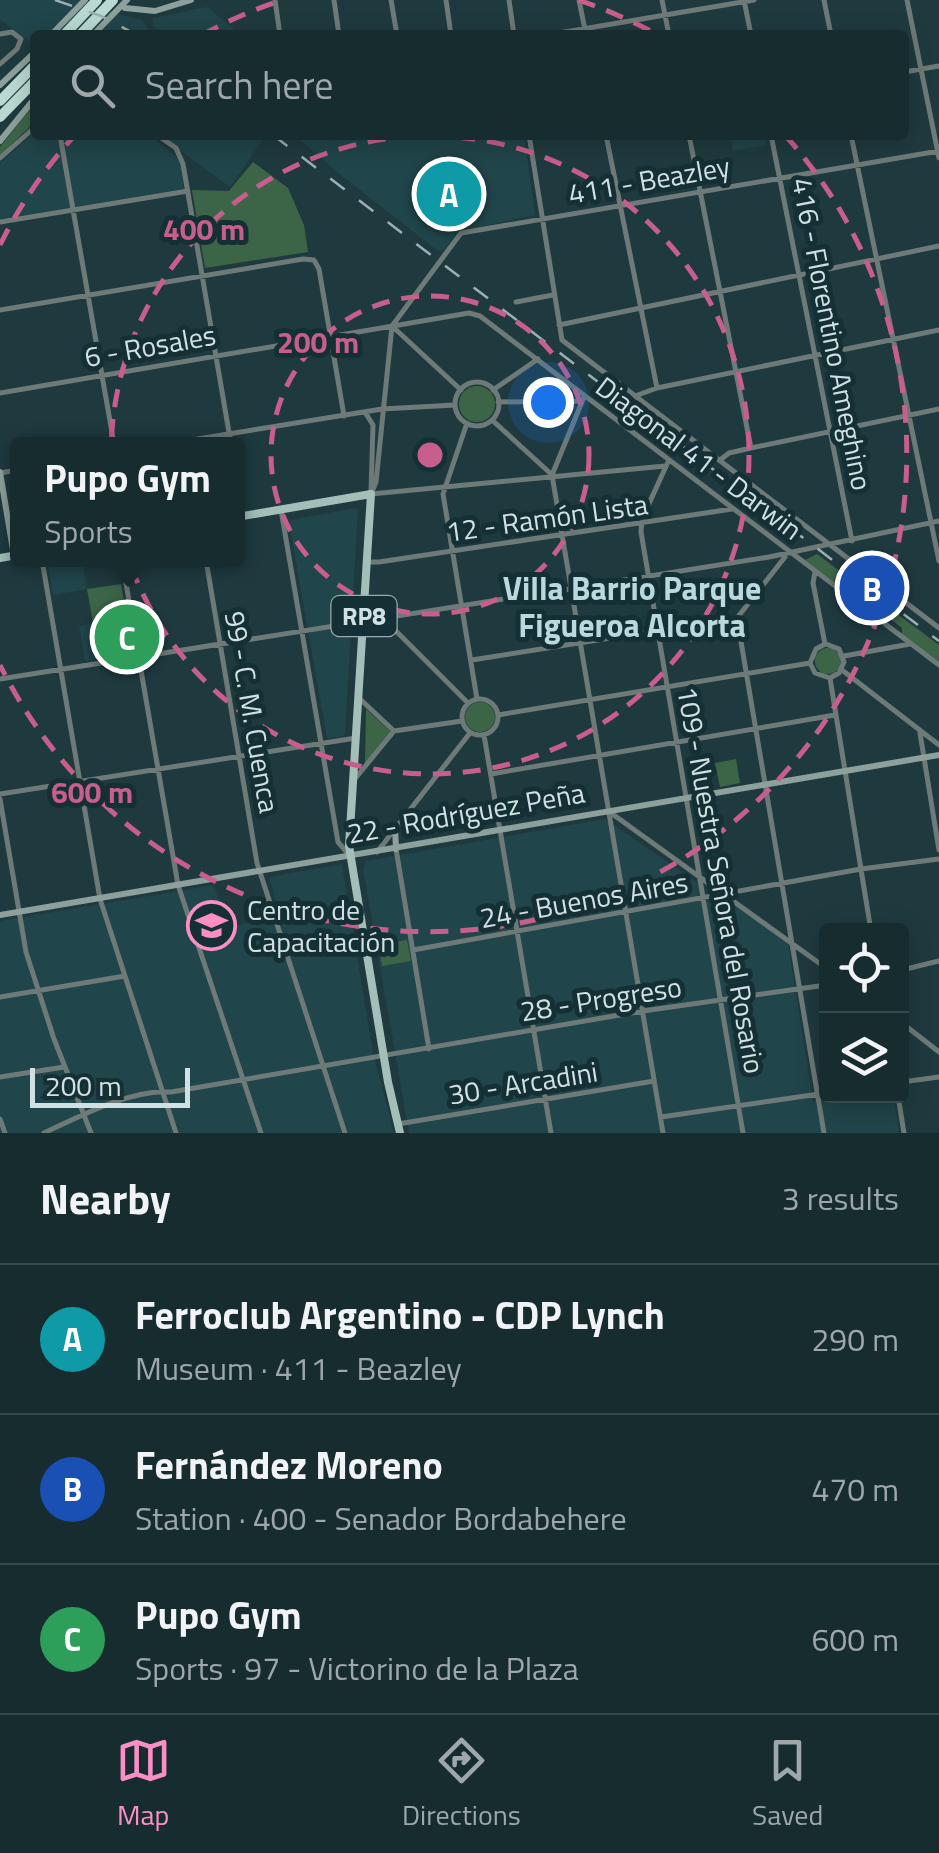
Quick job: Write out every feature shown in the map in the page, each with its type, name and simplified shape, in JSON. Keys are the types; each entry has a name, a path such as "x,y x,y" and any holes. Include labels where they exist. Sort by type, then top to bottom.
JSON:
{"highway":[{"path":"69,30 98,0"},
{"path":"85,30 113,0"},
{"path":"0,102 30,70"},
{"path":"0,117 30,87"}],"main road":[{"path":"245,515 371,494"},
{"name":"RP8","path":"371,494 350,856 399,1129"}],"street":[{"path":"57,30 85,0"},
{"path":"98,30 126,3 155,11 192,0"},
{"path":"276,0 279,30"},
{"path":"334,0 338,30"},
{"path":"391,0 395,30"},
{"path":"446,0 450,30"},
{"path":"509,0 513,30"},
{"path":"579,0 585,30"},
{"path":"662,0 668,30"},
{"path":"594,30 754,0"},
{"path":"824,0 829,30"},
{"path":"907,0 939,154"},
{"path":"744,1 750,30"},
{"path":"0,34 17,33 20,43 0,64"},
{"path":"0,85 30,57"},
{"path":"909,71 939,66"},
{"path":"0,141 30,104"},
{"path":"0,158 30,131"},
{"path":"61,140 113,437"},
{"path":"163,140 179,152 188,190 229,435"},
{"path":"530,140 561,338 939,628"},
{"path":"607,140 658,388"},
{"path":"690,140 751,448"},
{"name":"416 - Florentino Ameghino","path":"772,140 852,540"},
{"path":"852,140 935,522 939,561"},
{"name":"411 - Beazley","path":"392,326 464,232 858,164 939,154"},
{"path":"0,222 188,190"},
{"path":"559,326 939,246"},
{"path":"0,310 314,260 319,268 344,416"},
{"path":"516,302 553,294"},
{"name":"6 - Rosales","path":"0,393 469,313 484,318"},
{"name":"Diagonal 41 - Darwin","path":"484,318 667,464 939,665"},
{"path":"392,326 461,390"},
{"path":"371,494 376,482 392,326"},
{"path":"634,396 939,330"},
{"path":"492,390 538,359"},
{"path":"477,383 492,390 498,402 492,420 482,426 467,423 459,416 456,404 461,390 477,383"},
{"path":"498,402 583,399 552,475 663,1133"},
{"path":"215,437 382,409 456,404"},
{"path":"720,460 728,453 939,409"},
{"path":"364,412 372,422 368,481 371,494"},
{"path":"492,420 552,475"},
{"path":"467,423 444,486 477,699"},
{"path":"371,494 667,464 641,524"},
{"path":"0,473 10,525"},
{"name":"12 - Ramón Lista","path":"367,562 732,509"},
{"path":"280,510 338,842 350,856"},
{"path":"0,679 789,554 935,522"},
{"name":"109 - Nuestra Señora del Rosario","path":"641,524 743,1133"},
{"path":"472,660 737,618 789,554"},
{"path":"43,567 100,899 176,1133"},
{"path":"123,567 178,885 261,1133"},
{"name":"99 - C. M. Cuenca","path":"207,567 259,871 345,1133"},
{"path":"815,572 813,583 825,644"},
{"path":"381,616 468,703"},
{"path":"737,618 824,1133"},
{"path":"830,678 815,673 810,662 816,649 825,644 835,646 844,656"},
{"path":"844,656 912,644"},
{"path":"830,678 842,670 844,656"},
{"path":"498,715 810,662"},
{"path":"842,670 939,745"},
{"path":"830,678 870,923"},
{"path":"359,698 394,731"},
{"path":"477,699 493,704 498,715 496,726 484,735 470,732 462,721 468,703 477,699"},
{"path":"492,774 835,714"},
{"path":"353,780 394,731 462,721"},
{"path":"919,730 939,850"},
{"path":"376,852 470,732"},
{"path":"484,735 551,1133"},
{"path":"91,1133 64,1067 26,952 0,797 356,738"},
{"name":"22 - Rodríguez Peña","path":"0,915 939,755"},
{"path":"609,810 819,963"},
{"path":"395,828 429,1049"},
{"name":"24 - Buenos Aires","path":"413,950 861,869 939,859"},
{"path":"909,968 939,961"},
{"path":"0,996 125,976"},
{"name":"28 - Progreso","path":"44,1133 84,1114 161,1091 643,1011 819,986"},
{"path":"909,1029 939,1052"},
{"path":"0,1077 64,1067"},
{"path":"909,1081 939,1076"},
{"name":"30 - Arcadini","path":"399,1129 654,1082"},
{"path":"660,1117 818,1094"},
{"path":"899,1103 904,1133"},
{"path":"0,1118 5,1133"}],"shaded area":[{"path":"0,0 86,0 142,20 149,30 30,30 30,41 0,20"},
{"path":"207,7 235,30 158,30 153,26 153,18"},
{"path":"30,136 30,140 155,140 180,160 184,189 0,219 0,163"},
{"path":"166,140 263,140 230,187"},
{"path":"300,140 525,140 535,215 458,231 444,250 438,251"},
{"path":"731,140 766,140 767,145 733,151"},
{"path":"358,510 345,733 342,737 327,738 289,523"},
{"path":"48,567 83,567 87,589 53,595"},
{"path":"100,622 106,657 85,661 79,626"},
{"path":"605,819 698,883 701,903 726,900 788,943 813,1101 895,1103 899,1133 409,1133 363,869 366,861"},
{"path":"342,864 373,1053 394,1133 0,1133 0,921 214,885 228,929 279,912 269,877"}],"green space":[{"path":"30,109 30,127 0,155 0,147"},
{"path":"253,162 288,188 304,225 308,252 205,268 192,190 229,191"},
{"path":"477,386 489,392 495,404 489,416 477,422 465,416 459,404 465,392"},
{"path":"817,554 939,645 939,662 902,634 902,628 884,614 879,616 805,560"},
{"path":"121,584 130,633 102,637 100,623 93,623 87,589"},
{"path":"828,648 837,652 841,661 837,670 828,674 819,670 815,661 819,652"},
{"path":"480,702 491,706 495,717 491,728 480,732 469,728 465,717 469,706"},
{"path":"366,709 391,732 365,764"},
{"path":"736,759 740,783 720,787 715,763"},
{"path":"407,940 411,961 382,966 379,945"}],"railway":[{"path":"55,0 128,30"},
{"path":"280,140 939,641"}],"place":[{"name":"Ferroclub Argentino - CDP Lynch","path":"449,194"},
{"name":"Fernández Moreno","path":"872,588"},
{"name":"Pupo Gym","path":"127,637"},
{"name":"Centro de Capacitación","path":"212,926"}],"district":[{"name":"Villa Barrio Parque Figueroa Alcorta","path":"632,608"}]}
